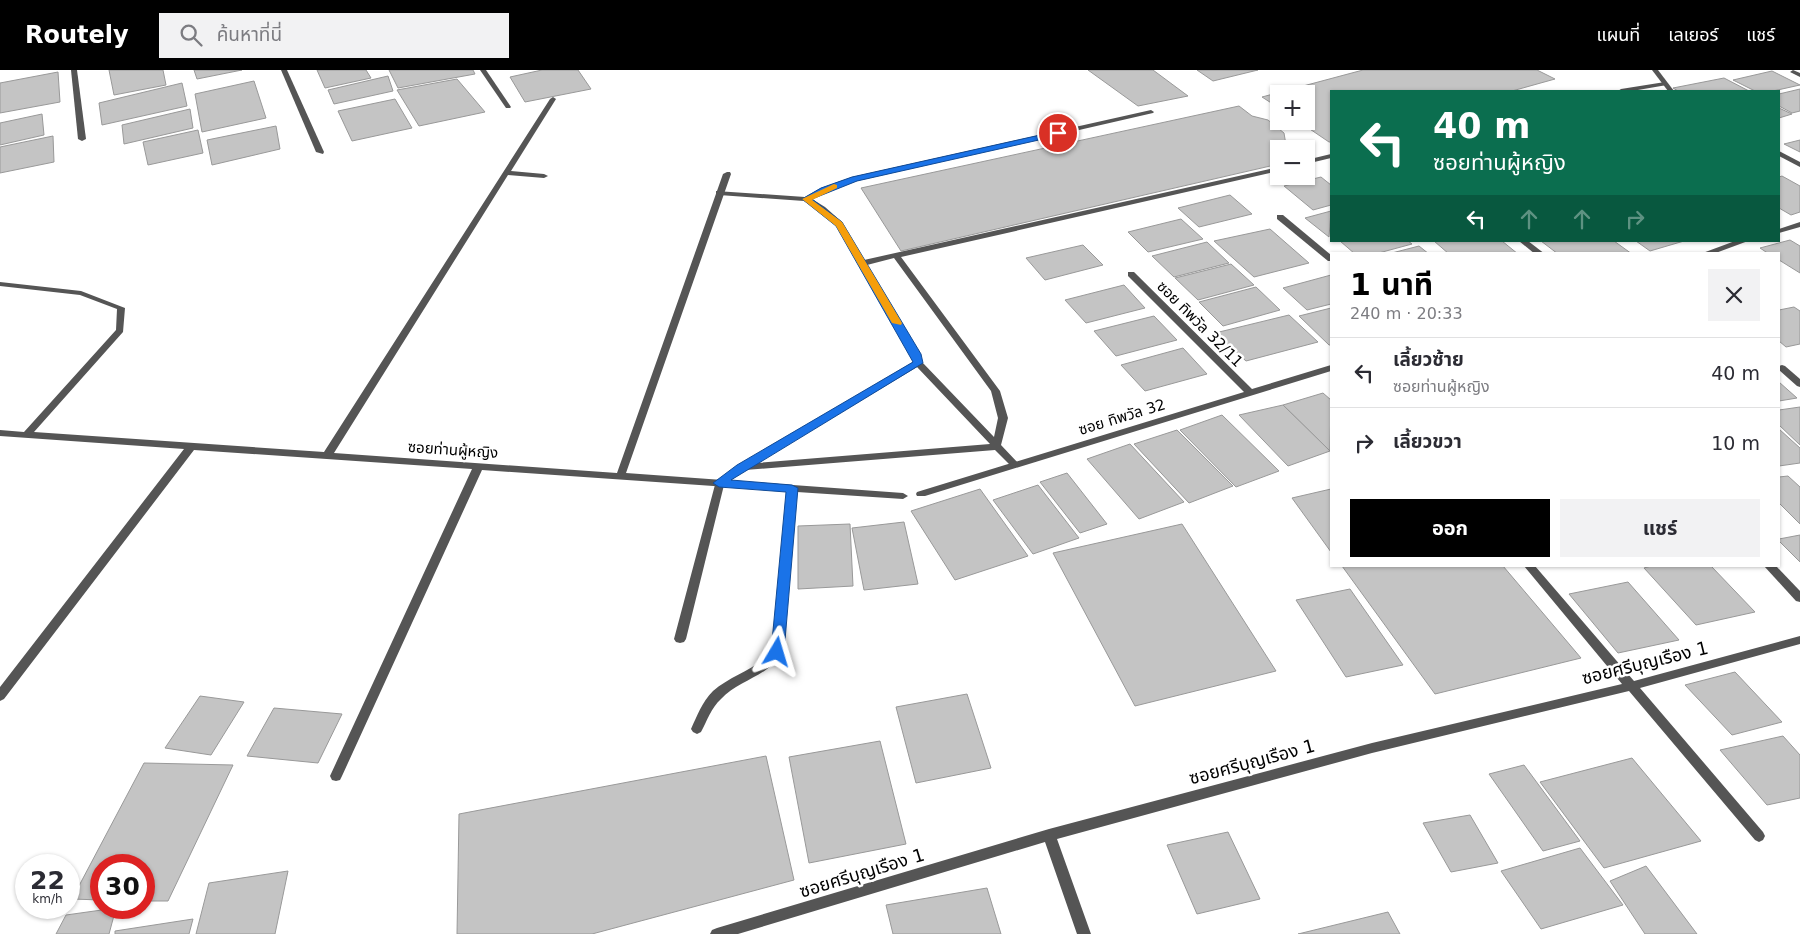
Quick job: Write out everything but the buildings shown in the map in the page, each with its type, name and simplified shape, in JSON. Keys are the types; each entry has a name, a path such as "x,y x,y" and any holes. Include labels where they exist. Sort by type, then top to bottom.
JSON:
{"street":[{"path":"74,70 82,139"},
{"path":"284,70 320,152"},
{"path":"483,70 508,107"},
{"path":"1655,70 1669,90"},
{"path":"1793,72 1800,75"},
{"path":"1627,90 1665,84"},
{"path":"327,456 553,99"},
{"path":"719,193 806,199 824,190 855,179 1151,112"},
{"path":"1780,154 1800,165"},
{"path":"1315,160 1330,156"},
{"path":"863,263 1270,171"},
{"path":"506,173 544,176"},
{"path":"620,477 727,174"},
{"path":"806,199 839,224 916,354 918,363 1015,465"},
{"path":"1280,217 1330,258"},
{"path":"1780,231 1800,224"},
{"path":"1524,242 1538,252"},
{"path":"1709,252 1732,243"},
{"path":"896,255 995,391 1003,418 996,447"},
{"name":"ซอย ทิพวัล 32/11","path":"1131,274 1250,393"},
{"path":"0,284 81,293 122,308 120,330 26,435"},
{"path":"680,639 719,483 918,363"},
{"name":"ซอย ทิพวัล 32","path":"921,494 1330,368"},
{"path":"1782,368 1800,384"},
{"name":"ซอยท่านผู้หญิง","path":"0,433 903,496"},
{"path":"0,696 192,447"},
{"path":"741,468 996,447"},
{"path":"336,776 478,467"},
{"path":"698,729 708,704 725,688 758,671 777,652 792,488"},
{"path":"1530,567 1759,836"},
{"path":"1770,567 1800,598"},
{"name":"ซอยศรีบุญเรือง 1","path":"721,933 1049,835 1372,748 1632,686 1800,640"},
{"path":"1049,835 1084,934"}],"slow traffic":[{"path":"834,186 806,199 839,224 897,323"}],"route":[{"path":"777,652 792,488 719,483 918,363 916,354 839,224 806,199 824,190 855,179 1058,133"}]}
